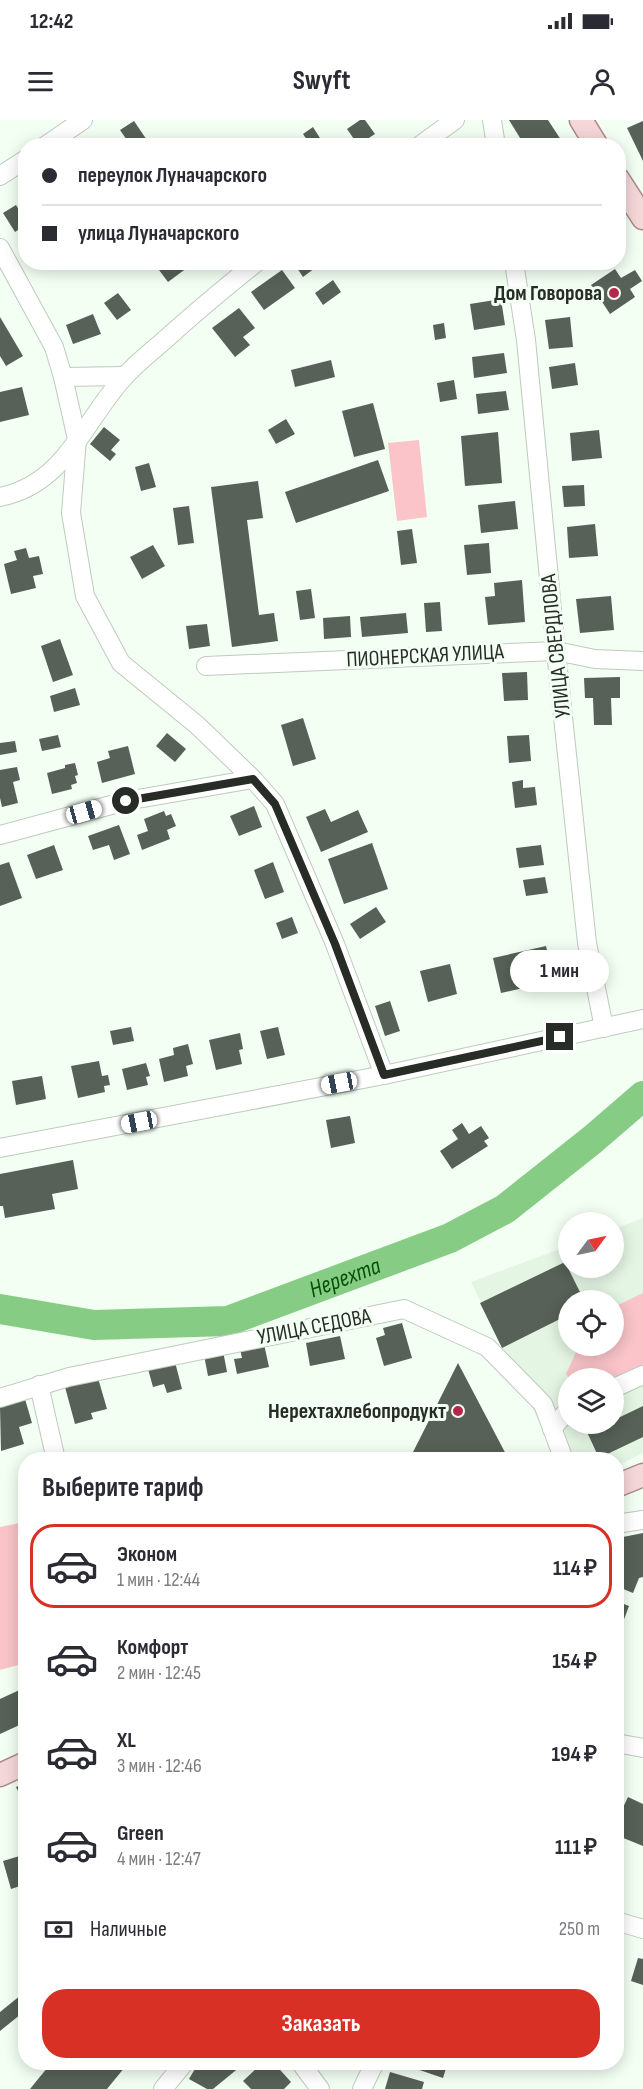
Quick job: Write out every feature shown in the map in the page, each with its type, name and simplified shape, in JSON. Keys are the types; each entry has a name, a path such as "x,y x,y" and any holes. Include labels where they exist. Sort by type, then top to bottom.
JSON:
{"main road":[{"path":"581,120 592,138"},
{"path":"626,191 643,218"},
{"path":"0,1775 18,1767"}],"street":[{"path":"57,138 83,120"},
{"path":"430,138 455,120"},
{"path":"492,120 495,138"},
{"path":"0,176 18,164"},
{"path":"0,248 54,347 63,377 77,439 71,513 85,596 121,663 197,725 253,779 275,804 335,944 384,1075"},
{"path":"0,497 15,494 40,482 61,462 124,376 247,270"},
{"name":"УЛИЦА СВЕРДЛОВА","path":"515,270 526,340 587,943 604,1028"},
{"path":"63,377 124,376"},
{"name":"ПИОНЕРСКАЯ УЛИЦА","path":"206,666 556,651 595,659 643,661"},
{"path":"0,835 126,801 253,779"},
{"path":"0,1148 384,1075 643,1019"},
{"name":"УЛИЦА СЕДОВА","path":"0,1398 69,1377 404,1309 487,1347 543,1404 561,1452"},
{"path":"624,1384 643,1376"},
{"path":"39,1385 54,1452"},
{"path":"552,1429 558,1422"},
{"path":"624,1523 643,1520"},
{"path":"624,1745 643,1748"},
{"path":"624,1923 643,1929"},
{"path":"163,2089 178,2070"},
{"path":"306,2070 320,2089"},
{"path":"362,2089 371,2070"}],"shaded area":[{"path":"419,440 427,517 397,521 388,443"},
{"path":"643,1218 643,1453 624,1462 624,1452 554,1452 471,1282 558,1250 558,1278 624,1278 624,1225"},
{"path":"643,1293 643,1369 624,1375 624,1368 569,1368 574,1356 624,1356 624,1302"},
{"path":"18,1523 18,1665 0,1670 0,1527"}],"building":[{"path":"360,120 365,120 375,134 369,138 353,138 347,129"},
{"path":"509,120 548,120 560,138 520,138"},
{"path":"134,121 146,138 126,138 120,130"},
{"path":"643,121 643,161 627,128"},
{"path":"313,127 320,138 306,138 303,134"},
{"path":"16,205 18,230 15,232 3,213"},
{"path":"159,270 184,270 168,282"},
{"path":"282,270 295,288 264,310 251,292"},
{"path":"298,270 312,270 303,277"},
{"name":"Дом Говорова","path":"614,270 621,278 635,270 642,281 630,289 635,297 610,314 591,285"},
{"path":"333,280 341,292 323,305 315,293"},
{"path":"118,293 131,310 117,320 104,303"},
{"path":"501,299 505,325 474,330 470,304"},
{"path":"239,308 255,328 243,337 250,345 235,357 212,328"},
{"path":"93,314 101,334 73,344 66,325"},
{"path":"0,317 23,356 6,366 0,356"},
{"path":"570,317 573,347 549,349 545,320"},
{"path":"444,323 446,338 435,340 433,325"},
{"path":"504,353 507,373 474,378 472,357"},
{"path":"331,360 335,377 295,387 291,370"},
{"path":"575,363 578,385 552,389 549,367"},
{"path":"454,380 457,399 440,402 437,383"},
{"path":"22,387 29,415 0,422 0,392"},
{"path":"506,391 509,410 478,414 476,394"},
{"path":"373,403 385,449 354,457 342,411"},
{"path":"286,419 295,434 276,444 268,430"},
{"path":"104,427 120,440 111,450 116,454 110,461 90,444"},
{"path":"599,430 602,458 572,461 570,433"},
{"path":"498,432 502,483 465,486 461,436"},
{"path":"378,460 389,491 296,523 285,492"},
{"path":"149,463 156,487 141,491 135,467"},
{"path":"258,481 263,518 247,520 259,615 274,613 278,641 232,647 211,487"},
{"path":"584,485 585,506 564,507 562,486"},
{"path":"515,501 518,529 481,533 478,505"},
{"path":"189,506 194,543 178,545 173,508"},
{"path":"595,524 598,556 569,558 567,527"},
{"path":"412,529 417,563 401,565 397,531"},
{"path":"489,543 491,573 467,575 464,545"},
{"path":"153,545 165,566 142,579 130,557"},
{"path":"26,548 29,558 39,556 43,574 33,576 36,588 11,594 4,564 17,560 14,551"},
{"path":"522,580 525,622 488,625 485,597 495,596 494,583"},
{"path":"311,589 315,618 300,620 296,591"},
{"path":"611,596 614,630 580,633 576,599"},
{"path":"440,602 442,631 426,632 424,603"},
{"path":"406,613 408,633 362,637 360,617"},
{"path":"350,616 351,637 324,639 323,618"},
{"path":"207,624 210,646 189,649 186,626"},
{"path":"60,639 73,675 53,682 41,646"},
{"path":"527,672 528,700 504,701 502,673"},
{"path":"620,677 620,698 611,698 612,725 594,725 593,698 585,698 584,678"},
{"path":"75,688 80,705 54,712 50,696"},
{"path":"303,718 316,759 293,766 281,725"},
{"path":"167,733 186,749 175,762 156,746"},
{"path":"58,735 61,747 42,751 39,739"},
{"path":"529,735 531,761 509,763 507,736"},
{"path":"15,741 17,752 0,755 0,743"},
{"path":"128,746 135,774 102,783 97,762 110,758 108,751"},
{"path":"75,763 77,783 71,785 72,789 52,794 47,773"},
{"path":"17,767 20,780 13,782 18,803 2,807 0,770"},
{"path":"523,780 523,788 535,787 537,805 515,808 512,782"},
{"path":"254,806 262,827 239,836 230,816"},
{"path":"325,809 331,822 358,810 368,832 321,852 306,817"},
{"path":"164,811 166,816 171,814 176,826 167,830 170,839 142,850 137,835 148,831 144,819"},
{"path":"119,825 130,854 114,860 109,845 93,850 88,836"},
{"path":"372,843 388,889 344,904 328,859"},
{"path":"54,845 63,870 36,879 27,855"},
{"path":"541,845 544,865 519,868 516,848"},
{"path":"9,862 22,898 0,906 0,865"},
{"path":"273,862 284,892 265,899 254,870"},
{"path":"545,877 548,893 526,896 523,880"},
{"path":"376,907 386,922 360,939 350,924"},
{"path":"292,917 298,933 282,939 276,923"},
{"path":"546,946 554,981 501,993 493,958"},
{"path":"450,964 457,994 428,1002 420,971"},
{"path":"390,1001 400,1031 385,1036 375,1006"},
{"path":"131,1027 134,1041 113,1045 110,1031"},
{"path":"278,1027 285,1055 267,1059 260,1031"},
{"path":"240,1033 243,1049 239,1050 242,1064 216,1070 209,1040"},
{"path":"188,1044 193,1064 186,1066 188,1076 164,1082 159,1059 174,1055 173,1048"},
{"path":"99,1061 102,1076 108,1075 110,1085 104,1086 105,1092 78,1098 71,1066"},
{"path":"146,1063 150,1076 146,1077 148,1085 127,1090 122,1069"},
{"path":"42,1076 46,1099 16,1105 12,1081"},
{"path":"350,1116 355,1143 331,1148 326,1120"},
{"path":"462,1123 469,1134 481,1126 489,1138 484,1141 488,1146 452,1169 440,1151 458,1139 452,1130"},
{"path":"73,1160 78,1189 52,1194 55,1209 5,1218 3,1206 0,1206 0,1174"},
{"path":"558,1265 558,1278 573,1278 579,1290 558,1290 558,1320 502,1348 480,1303"},
{"path":"402,1323 412,1358 384,1366 376,1338 385,1335 383,1328"},
{"path":"340,1336 345,1359 310,1366 306,1343"},
{"path":"264,1344 269,1367 237,1374 234,1359 242,1358 240,1349"},
{"path":"223,1351 227,1372 208,1376 204,1355"},
{"path":"175,1362 182,1389 167,1393 164,1384 153,1387 148,1369"},
{"name":"Нерехтахлебопродукт","path":"458,1363 505,1452 413,1452"},
{"path":"98,1378 107,1409 91,1413 93,1419 75,1424 65,1387"},
{"path":"25,1399 32,1423 19,1427 24,1444 1,1451 0,1407"},
{"path":"643,1406 643,1437 612,1452 596,1452 588,1434 624,1434 624,1415"},
{"path":"643,1533 643,1577 639,1578 633,1593 624,1589 624,1537"},
{"path":"624,1604 629,1606 624,1619"},
{"path":"18,1691 18,1726 0,1734 0,1699"},
{"path":"628,1797 643,1804 643,1846 624,1838 624,1805"},
{"path":"18,1856 18,1887 11,1889 3,1861"},
{"path":"638,1958 643,1959 643,1985 631,1981"},
{"path":"18,1997 18,2016 0,2031 0,2012"},
{"path":"45,2070 122,2070 107,2089 30,2089"},
{"path":"194,2070 236,2070 213,2089 207,2089 189,2079"},
{"path":"255,2070 280,2070 291,2082 284,2089 251,2089 243,2081"},
{"path":"420,2070 446,2070 443,2078"},
{"path":"390,2072 424,2082 422,2089 385,2089"}],"waterway":[{"name":"Нерехта","path":"0,1309 94,1325 228,1321 450,1238 505,1209 643,1096"}],"place":[{"name":"Дом Говорова","path":"614,293"},
{"name":"Нерехтахлебопродукт","path":"458,1411"}],"route":[{"path":"126,801 253,779 275,804 335,944 384,1075 560,1037"}]}
